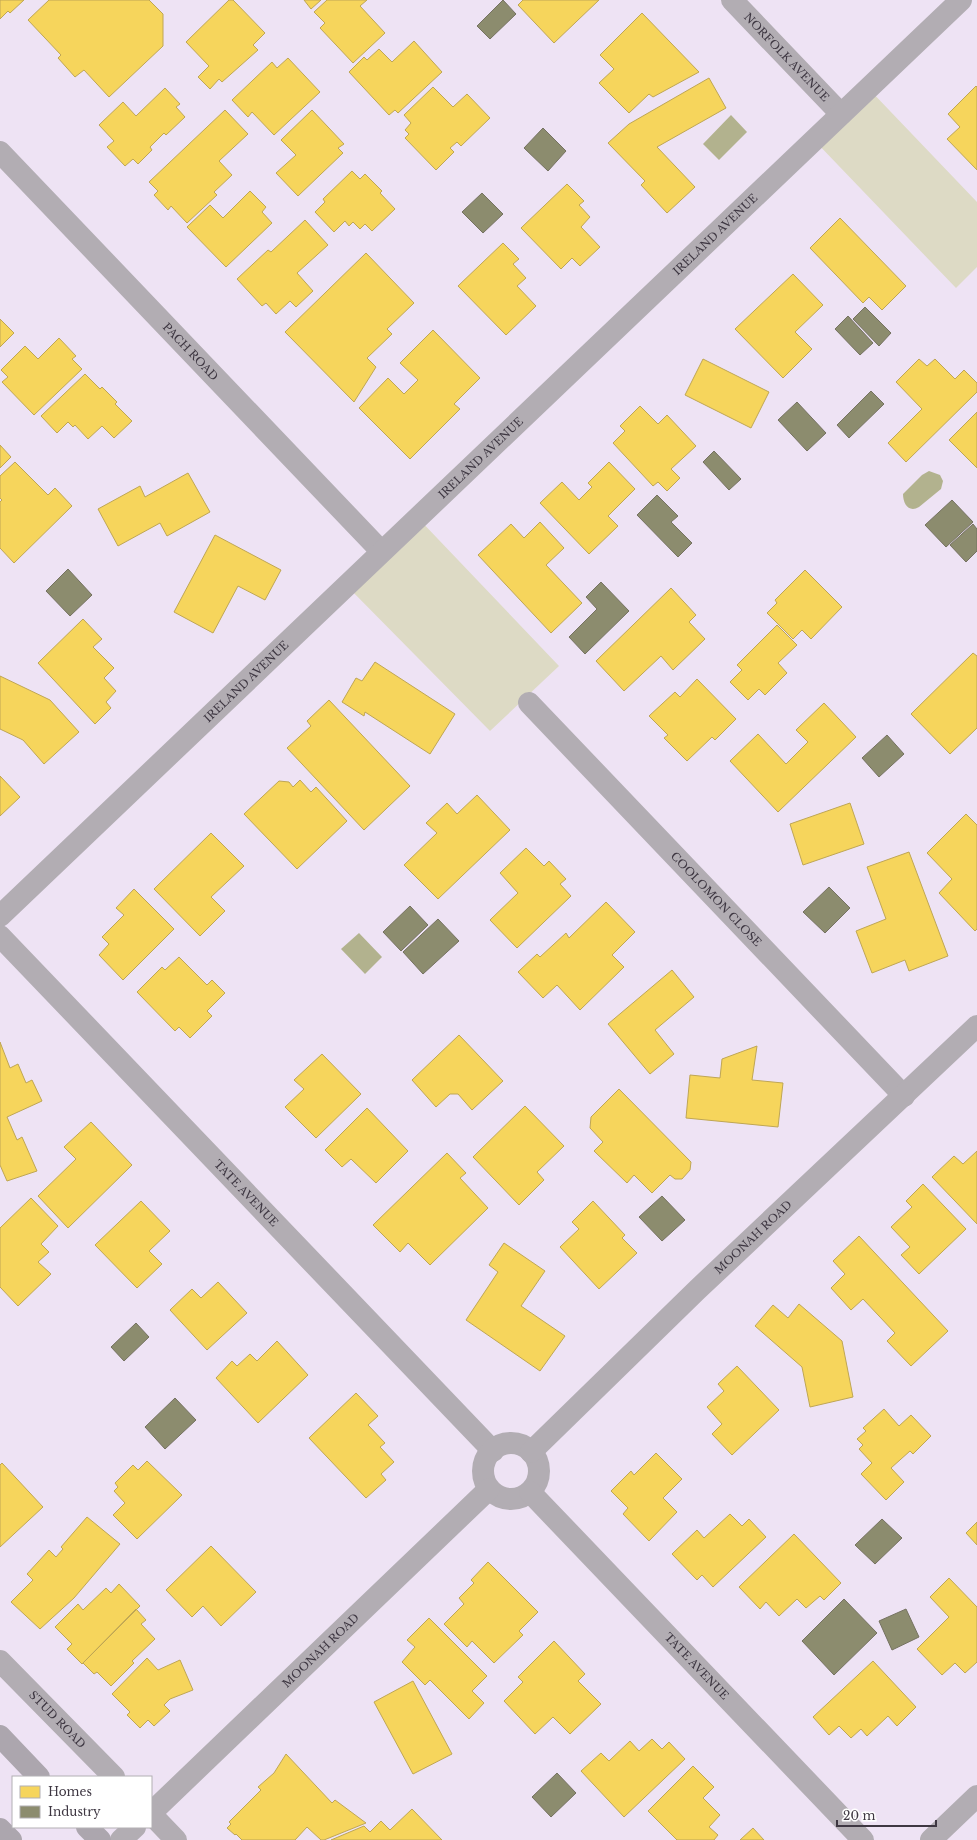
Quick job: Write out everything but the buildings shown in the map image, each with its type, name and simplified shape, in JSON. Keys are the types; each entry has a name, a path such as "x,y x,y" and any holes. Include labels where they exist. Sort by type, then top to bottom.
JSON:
{"main road":[{"path":"0,1736 39,1776"},
{"path":"88,1828 100,1840"},
{"path":"0,1829 11,1840"}],"street":[{"name":"NORFOLK AVENUE","path":"732,0 841,114"},
{"name":"IRELAND AVENUE","path":"0,916 960,0"},
{"name":"PACH ROAD","path":"0,152 381,551"},
{"name":"COOLOMON CLOSE","path":"529,703 904,1096"},
{"name":"TATE AVENUE","path":"0,936 493,1451"},
{"name":"MOONAH ROAD","path":"531,1452 697,1290 977,1026"},
{"path":"506,1444 515,1444 531,1452 537,1459 539,1477 530,1492 521,1498 512,1499 494,1494 489,1489 484,1479 484,1469 486,1461 493,1451 506,1444"},
{"name":"MOONAH ROAD","path":"152,1812 489,1489"},
{"name":"TATE AVENUE","path":"530,1492 863,1840"},
{"name":"STUD ROAD","path":"0,1661 113,1776"},
{"path":"931,1840 977,1796"},
{"path":"152,1814 176,1840"},
{"path":"121,1840 134,1828"}],"shaded area":[{"path":"868,88 977,202 977,267 956,288 814,140"},
{"path":"731,115 747,132 719,160 703,144"},
{"path":"929,471 940,475 943,481 941,489 919,507 912,509 905,504 903,494 922,475"},
{"path":"417,517 559,666 490,731 346,585"},
{"path":"359,933 382,957 365,974 341,949"}]}
